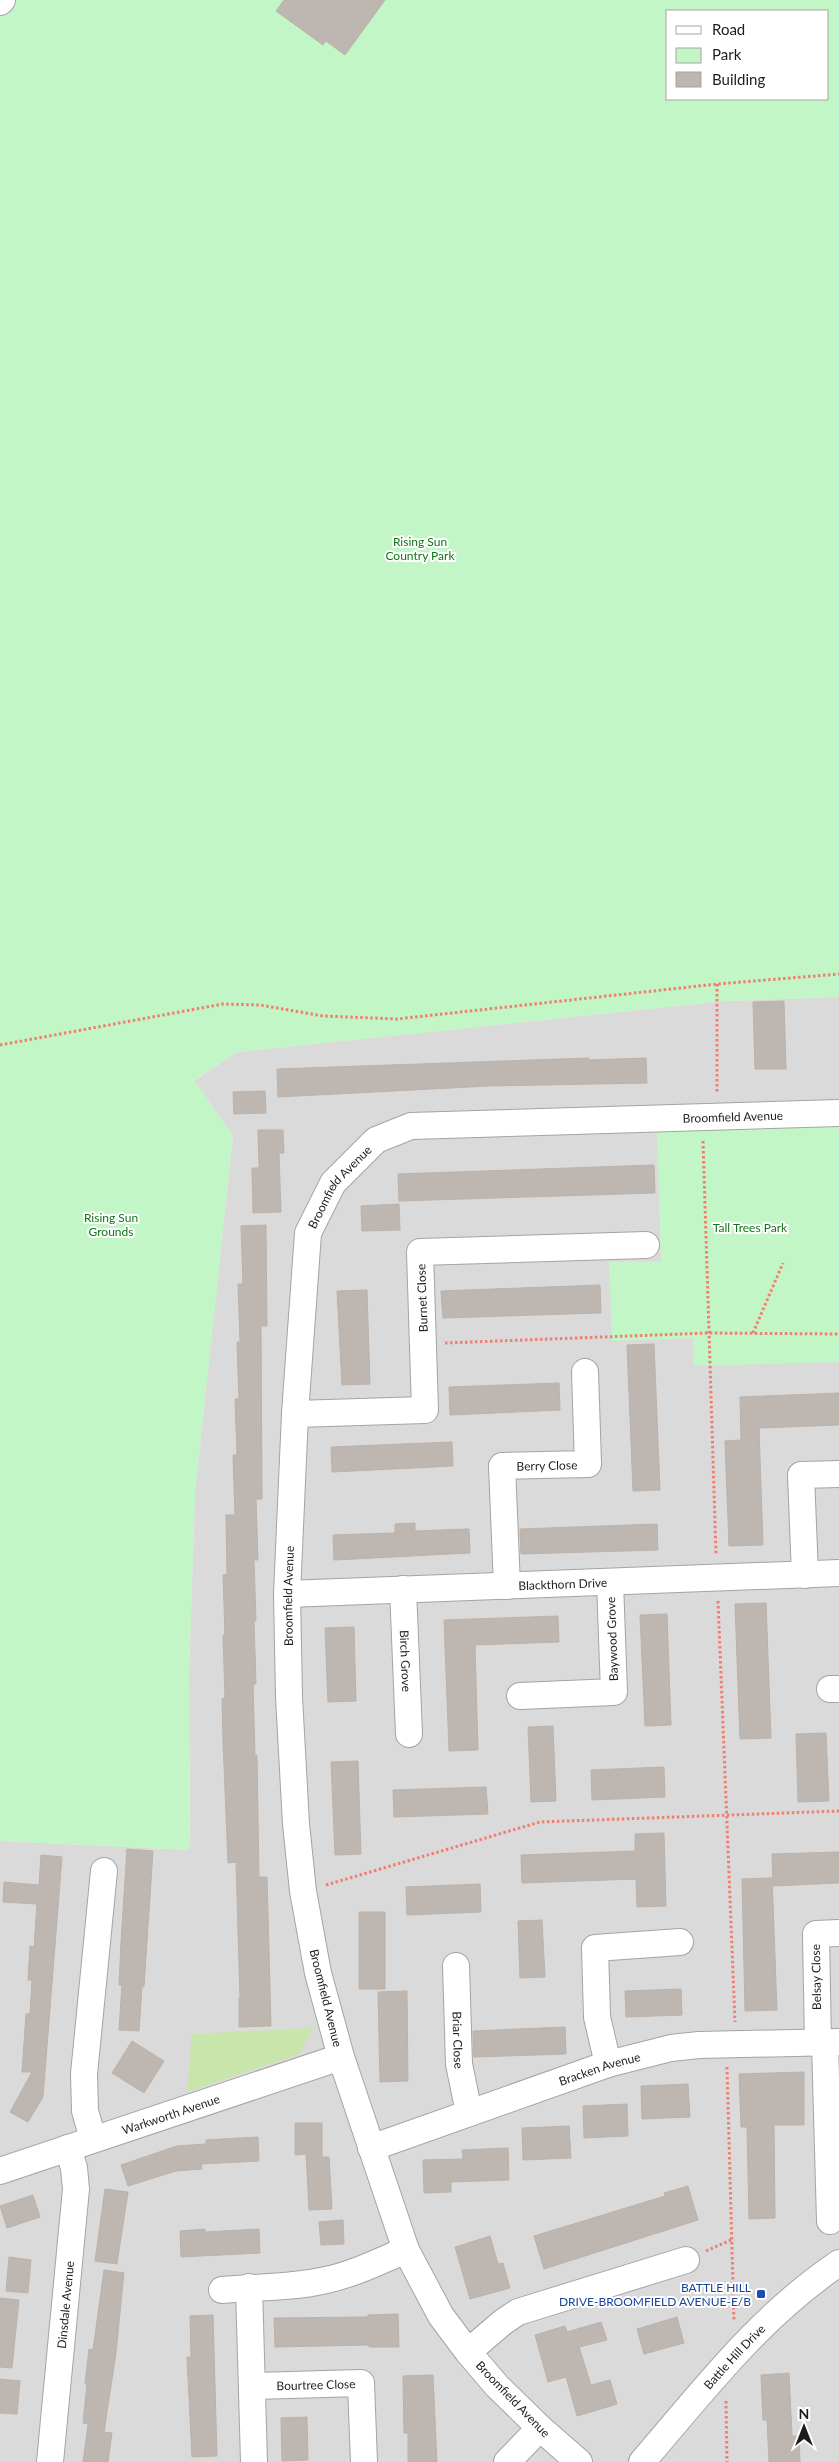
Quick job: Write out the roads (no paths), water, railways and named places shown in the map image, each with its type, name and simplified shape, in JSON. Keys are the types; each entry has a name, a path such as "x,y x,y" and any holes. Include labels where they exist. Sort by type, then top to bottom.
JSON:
{"street":[{"name":"Broomfield Avenue","path":"579,2462 540,2428 497,2386 441,2316 406,2250 341,2057 318,1973 304,1891 296,1824 289,1697 287,1594 295,1414 308,1233 333,1183 376,1140 411,1126 718,1118 839,1112"},
{"name":"Burnet Close","path":"295,1414 425,1410 420,1252 646,1245"},
{"name":"Berry Close","path":"507,1586 502,1466 588,1464 585,1372"},
{"path":"805,1575 801,1475 839,1474"},
{"name":"Blackthorn Drive","path":"287,1594 839,1573"},
{"name":"Baywood Grove","path":"520,1696 614,1692 610,1582"},
{"name":"Birch Grove","path":"403,1589 409,1734"},
{"path":"93,2139 85,2110 84,2074 104,1871"},
{"name":"Belsay Close","path":"827,2043 816,1934 839,1933"},
{"path":"608,2064 597,2017 595,1948 680,1942"},
{"name":"Briar Close","path":"456,1966 459,2064 462,2088 469,2113"},
{"path":"827,2043 830,2221"},
{"name":"Bracken Avenue","path":"371,2148 608,2064 671,2048 727,2044 827,2043"},
{"name":"Warkworth Avenue","path":"0,2171 341,2057"},
{"name":"Dinsdale Avenue","path":"50,2462 76,2189 74,2168 68,2148"},
{"path":"222,2290 308,2284 327,2280 346,2275 406,2250"},
{"path":"468,2352 503,2322 518,2312 686,2260"},
{"name":"Battle Hill Drive","path":"642,2462 747,2339 780,2308 839,2263"},
{"path":"249,2288 254,2462"},
{"name":"Bourtree Close","path":"252,2386 361,2384 364,2462"},
{"path":"507,2462 540,2428"}],"place":[{"name":"BATTLE HILL DRIVE-BROOMFIELD AVENUE-E/B","path":"761,2294"}],"park label":[{"name":"Rising Sun Country Park","path":"420,548"},
{"name":"Rising Sun Grounds","path":"111,1224"},
{"name":"Tall Trees Park","path":"750,1227"}]}
